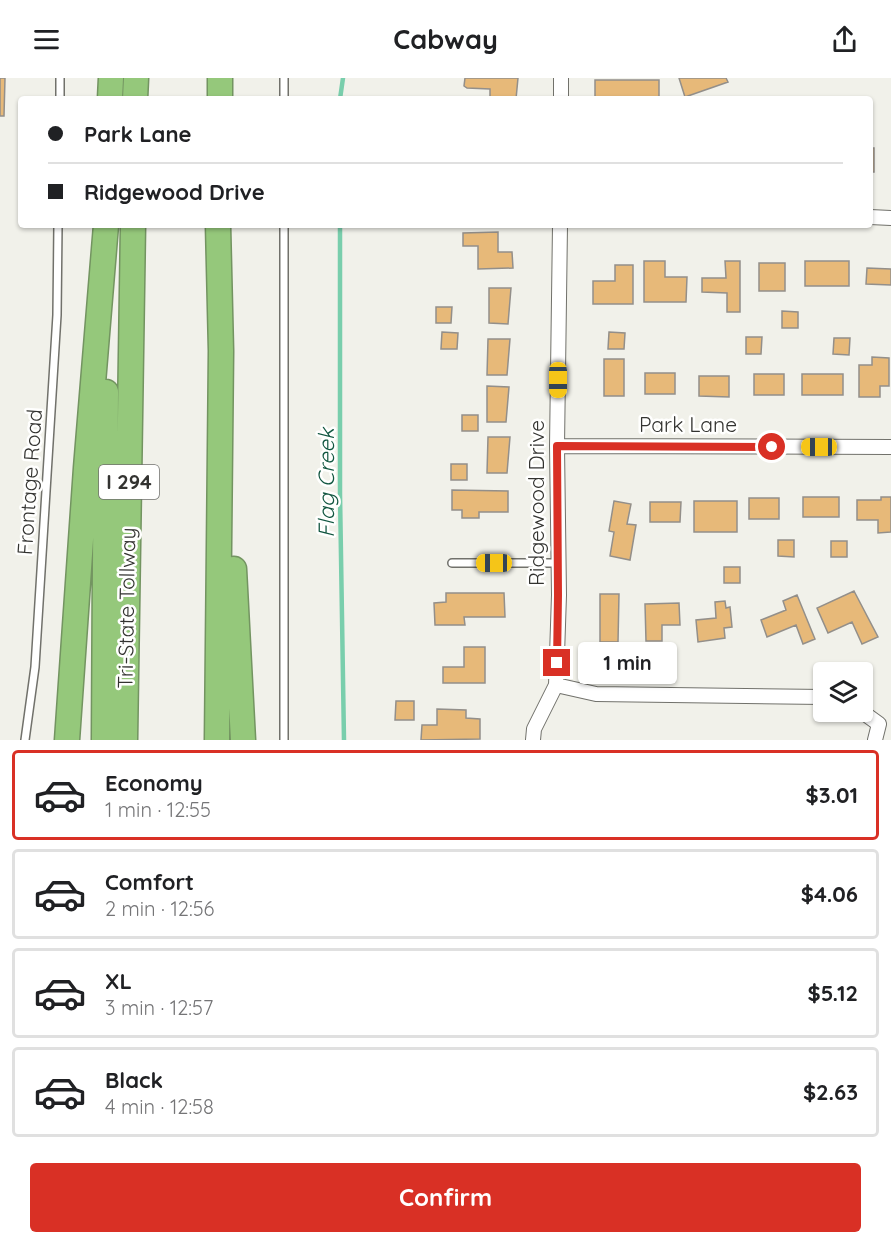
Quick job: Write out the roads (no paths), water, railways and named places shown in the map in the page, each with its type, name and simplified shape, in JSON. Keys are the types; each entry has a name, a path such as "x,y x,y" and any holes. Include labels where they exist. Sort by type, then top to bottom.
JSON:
{"highway":[{"path":"110,96 111,78"},
{"path":"135,96 136,78"},
{"path":"220,78 220,96"},
{"path":"66,740 107,228"},
{"name":"Tri-State Tollway","path":"104,740 107,228"},
{"name":"Tri-State Tollway","path":"124,740 133,228"},
{"path":"217,740 221,351 219,228"},
{"path":"221,351 243,740"}],"street":[{"path":"561,78 561,96"},
{"path":"873,218 891,218"},
{"name":"Ridgewood Drive","path":"533,740 534,729 556,685 560,228"},
{"name":"Park Lane","path":"557,446 891,447"},
{"path":"556,685 596,694 813,697"},
{"path":"875,740 885,722"}],"lane":[{"path":"60,78 60,96"},
{"path":"284,78 284,96"},
{"name":"Frontage Road","path":"26,740 35,666 56,327 58,228"},
{"path":"284,228 284,740"},
{"path":"452,563 558,563"}],"waterway":[{"name":"Flag Creek","path":"340,96 343,78"},
{"name":"Flag Creek","path":"340,228 340,494 344,740"}]}
